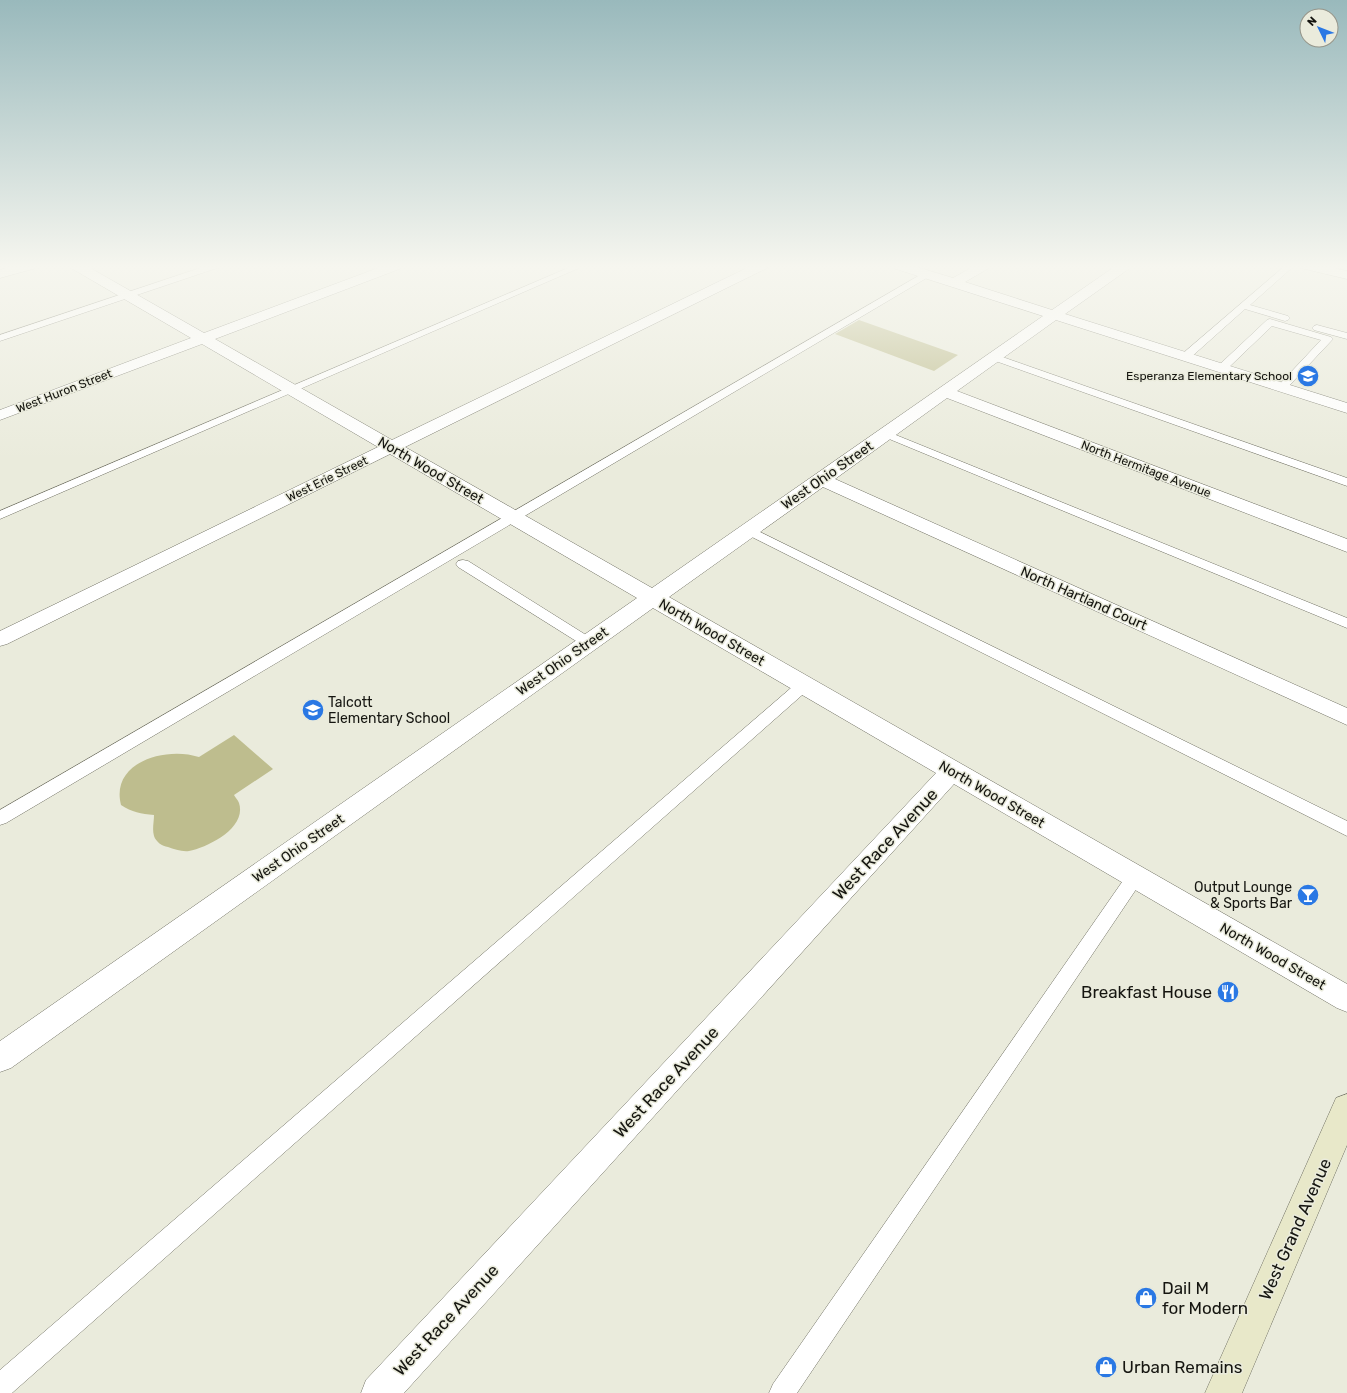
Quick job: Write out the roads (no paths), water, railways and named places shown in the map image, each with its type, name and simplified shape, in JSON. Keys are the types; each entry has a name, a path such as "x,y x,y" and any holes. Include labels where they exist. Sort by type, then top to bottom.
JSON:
{"main road":[{"name":"West Grand Avenue","path":"1224,1393 1347,1109"}],"street":[{"name":"North Wood Street","path":"189,330 1347,999"},
{"name":"West Huron Street","path":"0,415 224,330"},
{"name":"West Erie Street","path":"0,640 630,330"},
{"name":"West Ohio Street","path":"0,1058 1032,330"},
{"path":"1104,330 1347,408"},
{"name":"North Hermitage Avenue","path":"944,392 1347,546"},
{"name":"North Hartland Court","path":"821,479 1347,717"},
{"name":"West Race Avenue","path":"379,1393 952,771"}],"lane":[{"path":"0,338 24,330"},
{"path":"0,515 430,330"},
{"path":"0,818 514,518 832,330"},
{"path":"1185,356 1216,330"},
{"path":"1222,368 1262,330"},
{"path":"1282,387 1328,339 1297,330"},
{"path":"1326,330 1347,336"},
{"path":"994,357 1347,482"},
{"path":"886,434 1347,623"},
{"path":"748,530 1347,829"},
{"path":"463,564 589,643"},
{"path":"0,1387 804,686"},
{"path":"782,1393 1135,877"}],"place":[{"name":"Esperanza Elementary School","path":"1308,376"},
{"name":"Talcott Elementary School","path":"313,710"},
{"name":"Output Lounge & Sports Bar","path":"1308,895"},
{"name":"Breakfast House","path":"1228,992"},
{"name":"Dail M for Modern","path":"1146,1298"},
{"name":"Urban Remains","path":"1106,1367"}]}
